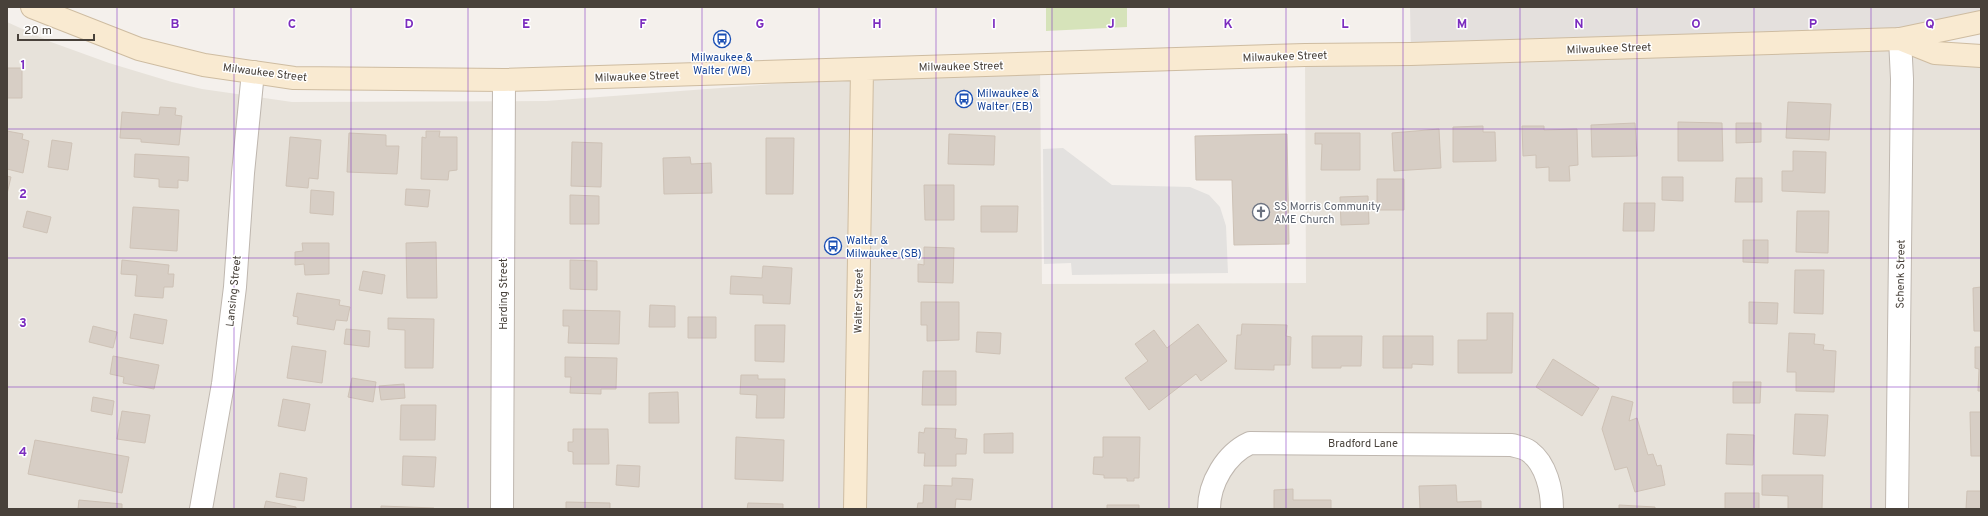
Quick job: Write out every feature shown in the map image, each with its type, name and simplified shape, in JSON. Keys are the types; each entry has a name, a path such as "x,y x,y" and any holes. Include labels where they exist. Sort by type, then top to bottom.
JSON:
{"street":[{"name":"Milwaukee Street","path":"32,7 139,48 204,65 294,78 504,80 862,68 1900,39 1981,22"},
{"name":"Milwaukee Street","path":"1900,39 1934,53 1981,56"},
{"name":"Schenk Street","path":"1897,509 1902,79 1900,39"},
{"name":"Walter Street","path":"855,509 862,68"},
{"name":"Lansing Street","path":"201,509 223,384 234,294 243,173 253,72"},
{"name":"Harding Street","path":"502,509 504,80"},
{"name":"Bradford Lane","path":"1209,509 1213,487 1221,470 1230,457 1243,446 1250,443 1512,445 1529,451 1539,461 1545,473 1552,498 1552,509"}],"shaded area":[{"path":"1410,7 1981,7 1981,22 1934,31 1411,54"},
{"path":"7,22 51,42 109,63 172,82 202,89 292,102 546,101 1040,64 1042,284 1306,283 1305,55 1896,43 1981,56 1981,509 7,509"},
{"path":"1063,148 1112,185 1190,187 1209,195 1220,207 1226,226 1228,273 1072,275 1071,263 1044,264 1043,149"}],"green space":[{"path":"1046,7 1127,7 1127,27 1046,31"}],"building":[{"path":"7,68 22,68 22,98 7,98"},
{"path":"1788,102 1831,104 1829,140 1786,138"},
{"path":"160,107 176,108 175,115 182,116 179,145 141,142 141,139 120,138 122,112 159,115"},
{"path":"1678,122 1722,123 1723,161 1678,161"},
{"path":"1635,123 1637,156 1592,157 1591,125"},
{"path":"1736,123 1761,123 1761,142 1736,143"},
{"path":"1483,126 1483,132 1495,132 1496,161 1453,162 1453,127"},
{"path":"1522,126 1544,126 1544,130 1577,129 1578,165 1569,166 1570,181 1549,181 1549,167 1536,168 1536,155 1523,156"},
{"path":"1439,129 1441,168 1394,171 1392,133"},
{"path":"7,131 23,134 22,139 29,141 23,173 7,169"},
{"path":"426,131 440,131 439,137 457,137 457,170 449,171 448,180 421,179 422,137 426,138"},
{"path":"349,133 386,135 386,146 399,146 397,174 347,172"},
{"path":"1315,133 1360,133 1360,170 1321,170 1322,144 1315,144"},
{"path":"949,134 995,136 994,165 948,164"},
{"name":"SS Morris Community AME Church","path":"1287,134 1289,244 1234,245 1232,180 1196,180 1195,136"},
{"path":"290,137 321,140 318,179 309,178 308,188 286,186"},
{"path":"766,138 794,138 793,194 766,194"},
{"path":"52,140 72,143 68,170 48,167"},
{"path":"572,142 602,143 601,187 571,186"},
{"path":"1793,151 1826,152 1825,193 1782,191 1782,171 1793,171"},
{"path":"135,154 189,157 188,181 178,180 178,188 159,187 159,179 134,177"},
{"path":"690,157 691,164 711,163 712,193 664,194 663,158"},
{"path":"7,176 11,177 7,194"},
{"path":"1662,177 1683,177 1683,201 1662,200"},
{"path":"1736,178 1762,178 1762,202 1735,202"},
{"path":"1377,179 1404,179 1404,210 1377,210"},
{"path":"924,185 954,185 954,220 925,220"},
{"path":"406,189 430,190 428,207 405,205"},
{"path":"311,190 334,192 333,215 310,213"},
{"path":"570,195 599,196 599,224 570,224"},
{"path":"1368,196 1369,224 1341,225 1340,197"},
{"path":"1624,203 1655,203 1654,231 1623,231"},
{"path":"981,206 1018,206 1017,232 981,232"},
{"path":"133,207 179,210 177,251 130,248"},
{"path":"27,211 51,217 47,233 23,227"},
{"path":"1797,211 1829,211 1828,253 1796,252"},
{"path":"1743,240 1768,240 1768,263 1743,262"},
{"path":"436,242 437,298 407,298 406,243"},
{"path":"302,243 329,243 329,274 305,275 304,264 295,265 295,252 303,251"},
{"path":"924,247 954,248 953,283 918,282 918,264 924,265"},
{"path":"122,260 169,265 168,274 174,274 173,287 164,287 163,298 135,296 137,275 121,274"},
{"path":"570,260 597,261 597,290 570,289"},
{"path":"763,266 792,268 790,304 763,303 763,295 730,294 731,276 762,278"},
{"path":"1795,270 1824,270 1823,314 1794,313"},
{"path":"363,271 385,275 382,294 359,290"},
{"path":"1981,287 1981,331 1974,331 1973,288"},
{"path":"297,293 340,300 339,305 350,307 347,321 336,320 334,330 297,324 298,317 293,316"},
{"path":"921,302 959,302 959,340 927,341 927,325 921,325"},
{"path":"1749,302 1778,303 1777,324 1749,323"},
{"path":"650,305 675,306 675,327 649,327"},
{"path":"563,310 620,311 619,344 568,343 569,326 563,326"},
{"path":"1487,313 1513,313 1512,373 1458,373 1458,340 1487,340"},
{"path":"134,314 167,320 163,344 130,338"},
{"path":"688,317 716,317 716,338 688,338"},
{"path":"388,318 434,319 433,368 405,368 405,330 388,329"},
{"path":"1198,324 1227,361 1201,381 1196,374 1149,410 1125,378 1148,361 1135,344 1154,330 1167,348"},
{"path":"1242,324 1287,325 1286,336 1291,337 1290,365 1274,365 1274,370 1235,369 1237,335 1241,335"},
{"path":"755,325 785,325 784,362 755,361"},
{"path":"93,326 117,332 113,348 89,342"},
{"path":"346,329 370,331 369,347 344,344"},
{"path":"977,332 1001,333 1000,354 976,352"},
{"path":"1789,333 1815,334 1814,344 1824,345 1823,350 1836,351 1834,392 1796,391 1796,372 1787,372"},
{"path":"1312,336 1362,336 1361,366 1312,368"},
{"path":"1383,336 1433,336 1433,365 1412,364 1412,368 1383,368"},
{"path":"292,346 326,351 322,383 287,378"},
{"path":"1975,347 1981,347 1981,391 1978,391 1979,369 1975,368"},
{"path":"113,356 159,365 154,389 123,383 124,377 110,374"},
{"path":"565,357 617,358 616,389 601,389 601,394 570,393 571,377 565,377"},
{"path":"1553,359 1599,388 1582,416 1536,387"},
{"path":"923,371 956,371 956,405 922,405"},
{"path":"741,375 758,375 758,379 785,379 784,418 756,418 757,395 740,394"},
{"path":"352,378 376,382 373,402 348,397"},
{"path":"1733,382 1761,382 1760,403 1733,403"},
{"path":"404,384 405,398 381,400 379,386"},
{"path":"678,392 679,423 649,423 649,393"},
{"path":"1612,396 1633,402 1629,421 1637,418 1648,455 1653,454 1657,466 1661,465 1665,485 1635,492 1627,467 1615,470 1602,429"},
{"path":"93,397 114,401 112,415 91,411"},
{"path":"283,399 310,404 305,431 278,426"},
{"path":"401,405 436,405 435,440 400,440"},
{"path":"122,411 150,415 145,443 117,439"},
{"path":"1970,412 1981,412 1981,456 1971,456"},
{"path":"1795,414 1828,415 1825,456 1793,454"},
{"path":"925,428 956,429 955,438 967,439 966,454 956,454 956,466 924,466 925,453 918,453 919,432 924,433"},
{"path":"573,429 608,429 609,464 573,464 573,452 568,451 568,442 573,442"},
{"path":"1013,433 1013,453 984,453 984,434"},
{"path":"1727,434 1754,435 1753,465 1726,464"},
{"path":"736,437 784,440 783,481 735,479"},
{"path":"1103,437 1140,437 1139,478 1134,478 1134,481 1127,481 1127,478 1104,478 1104,475 1093,474 1094,457 1103,457"},
{"path":"35,440 129,457 122,493 28,474"},
{"path":"403,456 436,457 434,487 402,485"},
{"path":"617,465 640,466 639,487 616,485"},
{"path":"280,473 307,478 304,501 276,497"},
{"path":"1762,475 1823,475 1822,509 1788,509 1788,496 1762,495"},
{"path":"952,478 973,479 971,500 956,499 955,509 917,509 918,503 923,503 924,485 952,486"},
{"path":"1456,485 1457,502 1481,501 1481,509 1420,509 1419,486"},
{"path":"1293,489 1293,500 1331,500 1331,509 1274,509 1274,490"},
{"path":"1967,491 1981,491 1981,509 1966,509"},
{"path":"1725,493 1759,493 1759,509 1725,509"},
{"path":"79,500 122,504 122,509 78,509"},
{"path":"266,501 296,507 296,509 264,509"},
{"path":"566,502 610,503 610,509 566,509"},
{"path":"748,503 783,504 783,509 747,509"},
{"path":"1107,505 1139,505 1139,509 1107,509"},
{"path":"1619,505 1655,507 1655,509 1619,509"},
{"path":"381,506 434,508 434,509 381,509"}],"place":[{"name":"Milwaukee & Walter (WB)","path":"722,39"},
{"name":"Milwaukee & Walter (EB)","path":"964,99"},
{"name":"SS Morris Community AME Church","path":"1261,212"},
{"name":"Walter & Milwaukee (SB)","path":"833,246"}]}
